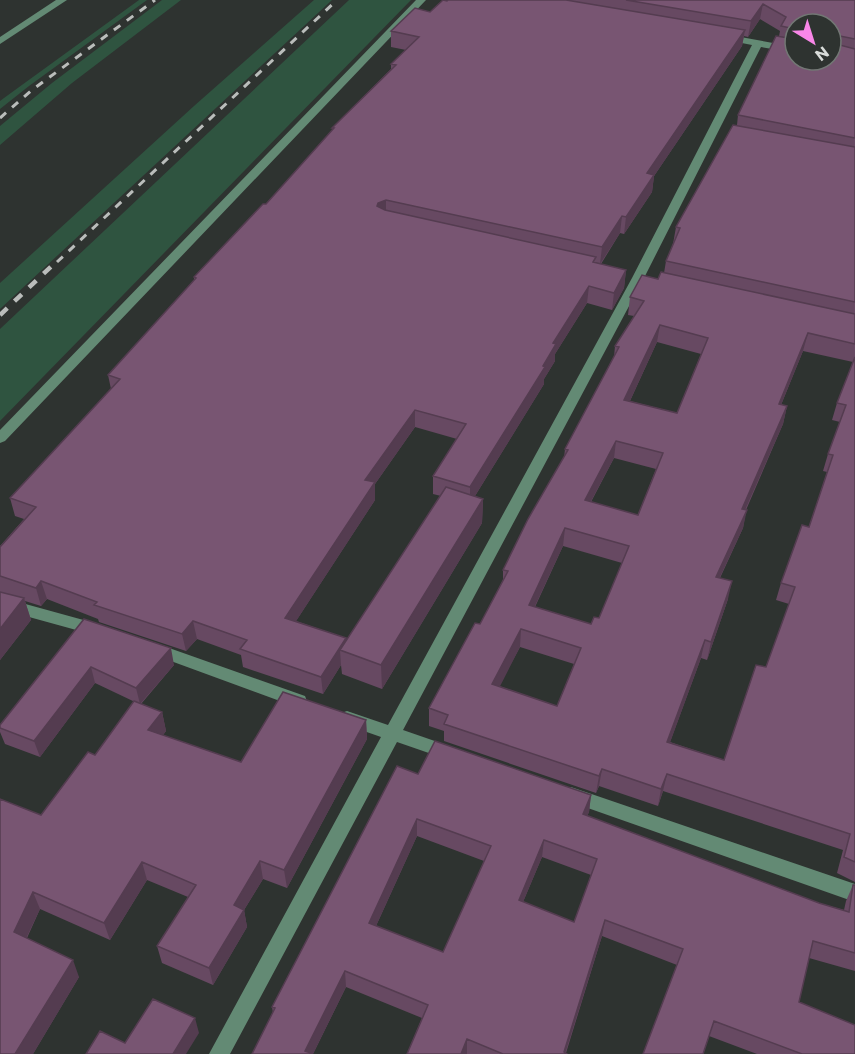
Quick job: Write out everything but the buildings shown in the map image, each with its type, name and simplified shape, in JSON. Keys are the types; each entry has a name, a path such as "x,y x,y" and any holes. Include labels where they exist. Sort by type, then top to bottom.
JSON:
{"street":[{"path":"0,41 62,0"},
{"path":"0,438 421,0"},
{"path":"713,35 783,48"},
{"path":"219,1054 390,733 716,133 758,43"},
{"path":"0,603 115,635"},
{"path":"137,643 465,759"},
{"path":"551,788 855,893"}],"green space":[{"path":"139,0 147,0 0,109 0,101"},
{"path":"162,0 181,0 72,83 0,145 0,126 52,83"},
{"path":"314,0 332,0 0,309 0,283"},
{"path":"349,0 411,0 0,421 0,329"}],"railway":[{"path":"0,118 32,90 155,0"},
{"path":"57,262 337,0"},
{"path":"0,315 58,260"}]}
